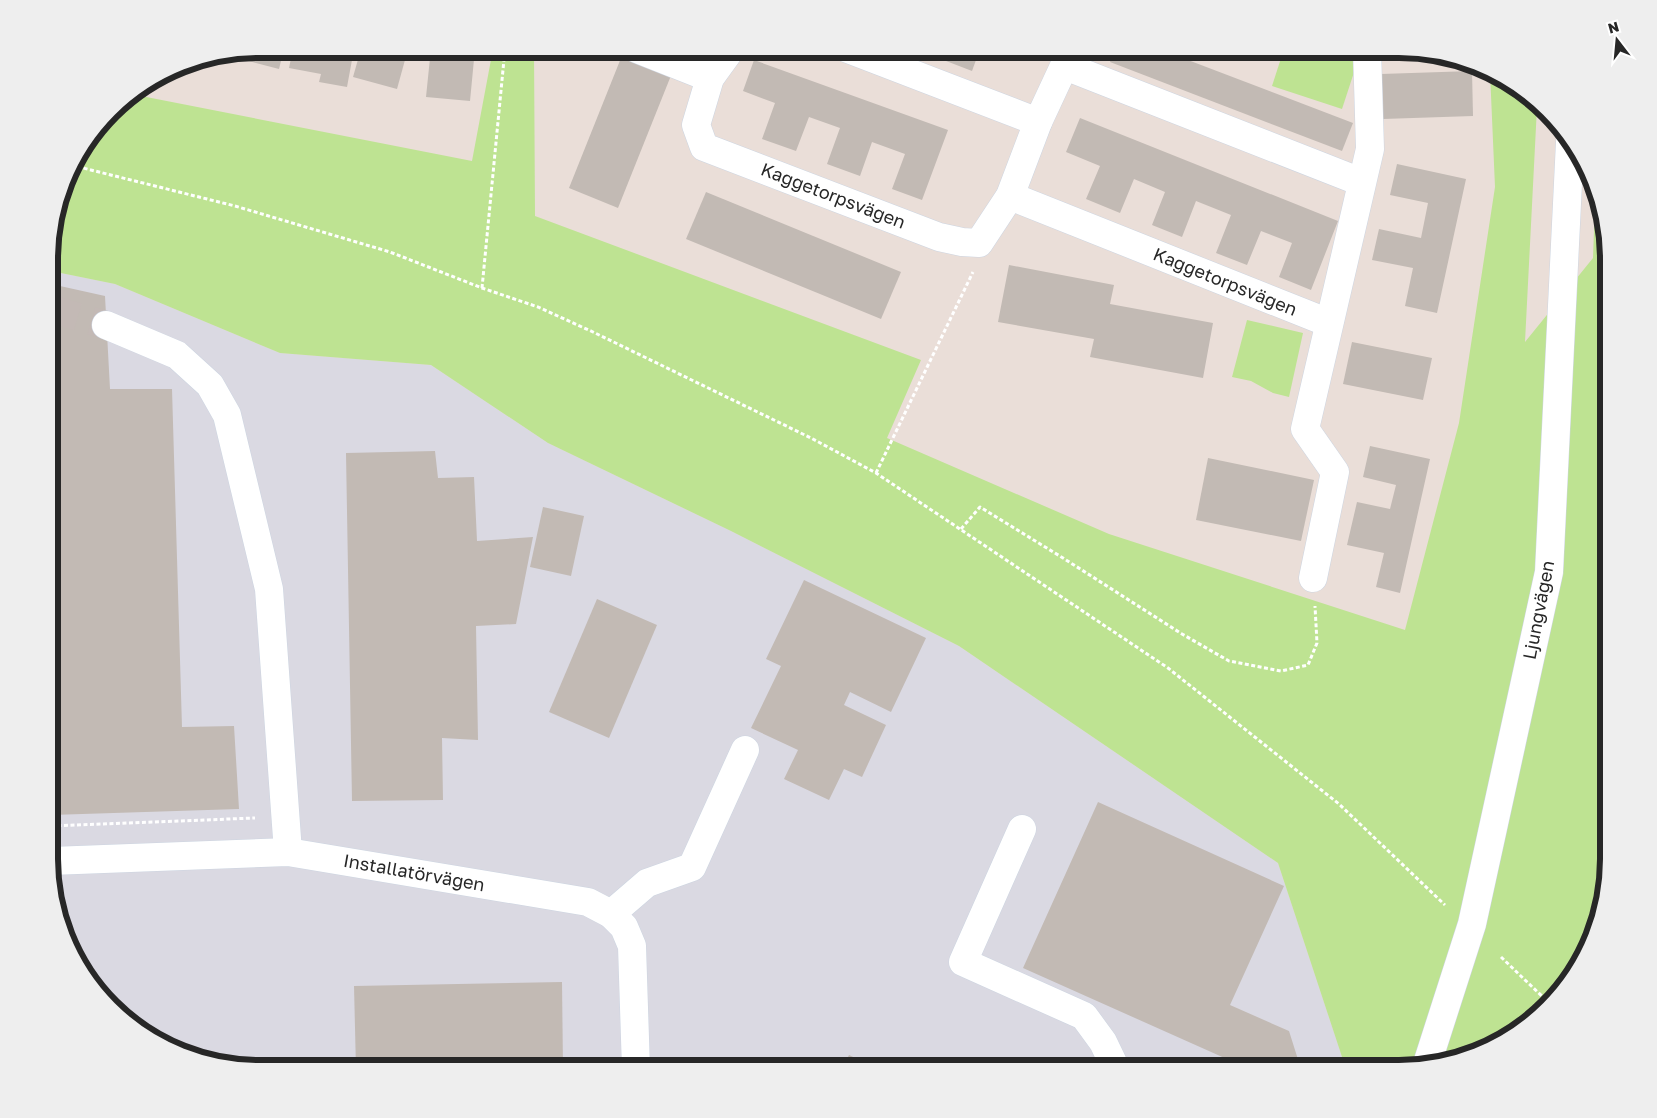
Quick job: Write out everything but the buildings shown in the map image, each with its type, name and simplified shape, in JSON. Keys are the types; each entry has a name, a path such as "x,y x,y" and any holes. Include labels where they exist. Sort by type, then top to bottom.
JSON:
{"street":[{"path":"659,58 710,78"},
{"name":"Kaggetorpsvägen","path":"724,58 710,78 696,125 704,146 939,237 962,242 979,243"},
{"path":"871,58 1038,122"},
{"path":"979,243 1010,196 1038,122 1068,58"},
{"path":"1070,58 1361,182"},
{"path":"1313,578 1336,472 1305,429 1370,149 1367,58"},
{"name":"Ljungvägen","path":"1429,1058 1472,924 1549,572 1569,152"},
{"name":"Kaggetorpsvägen","path":"1010,196 1329,323"},
{"path":"106,324 176,355 210,384 227,415 269,589 288,852"},
{"path":"611,914 647,883 692,866 745,750"},
{"path":"1022,829 963,962 1084,1016 1103,1042 1112,1060"},
{"name":"Installatörvägen","path":"58,861 288,852 588,902 611,914 624,927 632,946 636,1060"}],"path":[{"path":"482,288 504,58"},
{"path":"79,167 235,206 390,252 482,288 538,307 811,438 876,473 1168,668 1339,804 1447,906"},
{"path":"876,473 978,262 979,243"},
{"path":"961,529 980,507 1228,661 1281,671 1308,665 1317,644 1313,578"},
{"path":"58,826 286,817"},
{"path":"1501,956 1544,998"}],"shaded area":[{"path":"58,272 115,284 280,353 431,365 548,443 731,531 959,646 1278,863 1343,1060 245,1060 206,1054 169,1040 147,1027 126,1011 107,992 91,971 78,949 68,924 59,886"}],"green space":[{"path":"491,58 534,58 535,216 921,360 887,438 1109,534 1405,630 1459,423 1495,187 1490,79 1521,99 1537,112 1525,342 1593,258 1595,213 1600,258 1600,860 1596,899 1589,924 1579,949 1558,982 1541,1002 1510,1027 1488,1040 1463,1050 1425,1059 1343,1060 1278,863 959,646 731,531 548,443 431,365 280,353 115,284 58,272 58,245 61,219 78,169 91,147 107,126 140,96 472,161"},
{"path":"1281,58 1359,58 1342,109 1272,86"},
{"path":"1247,320 1303,333 1289,397 1273,393 1251,381 1232,377"}],"tunnel":[{"path":"58,311 106,325"}]}
